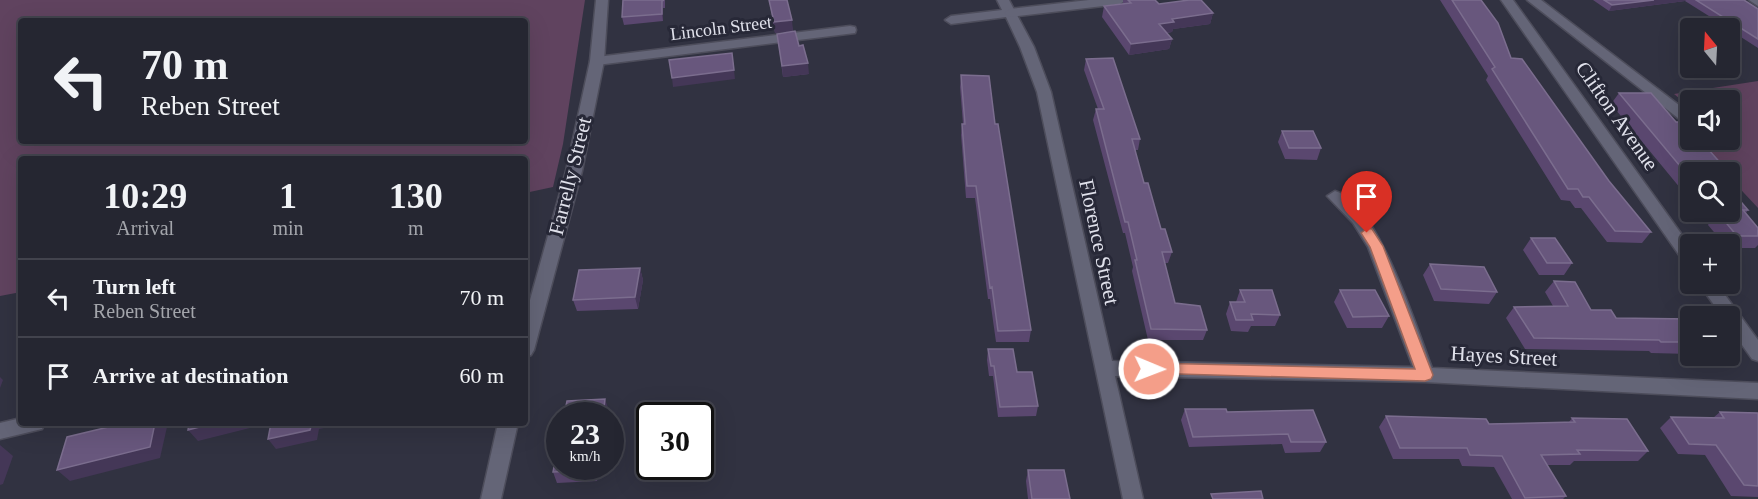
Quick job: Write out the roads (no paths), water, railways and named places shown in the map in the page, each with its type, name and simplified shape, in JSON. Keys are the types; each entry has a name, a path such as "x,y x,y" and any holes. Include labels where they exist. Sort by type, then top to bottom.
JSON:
{"street":[{"name":"Farrelly Street","path":"529,314 574,171 597,61 602,0"},
{"path":"951,20 1007,7 1120,0"},
{"name":"Clifton Avenue","path":"1506,0 1680,244"},
{"path":"1533,0 1680,113"},
{"name":"Florence Street","path":"1007,7 1027,47 1044,92 1133,499"},
{"name":"Lincoln Street","path":"597,61 850,30"},
{"path":"1335,196 1359,219 1376,246 1425,375"},
{"path":"1715,294 1758,354"},
{"name":"Hayes Street","path":"1103,368 1425,375 1758,391"},
{"path":"0,431 22,426"},
{"path":"491,499 507,426"}]}
